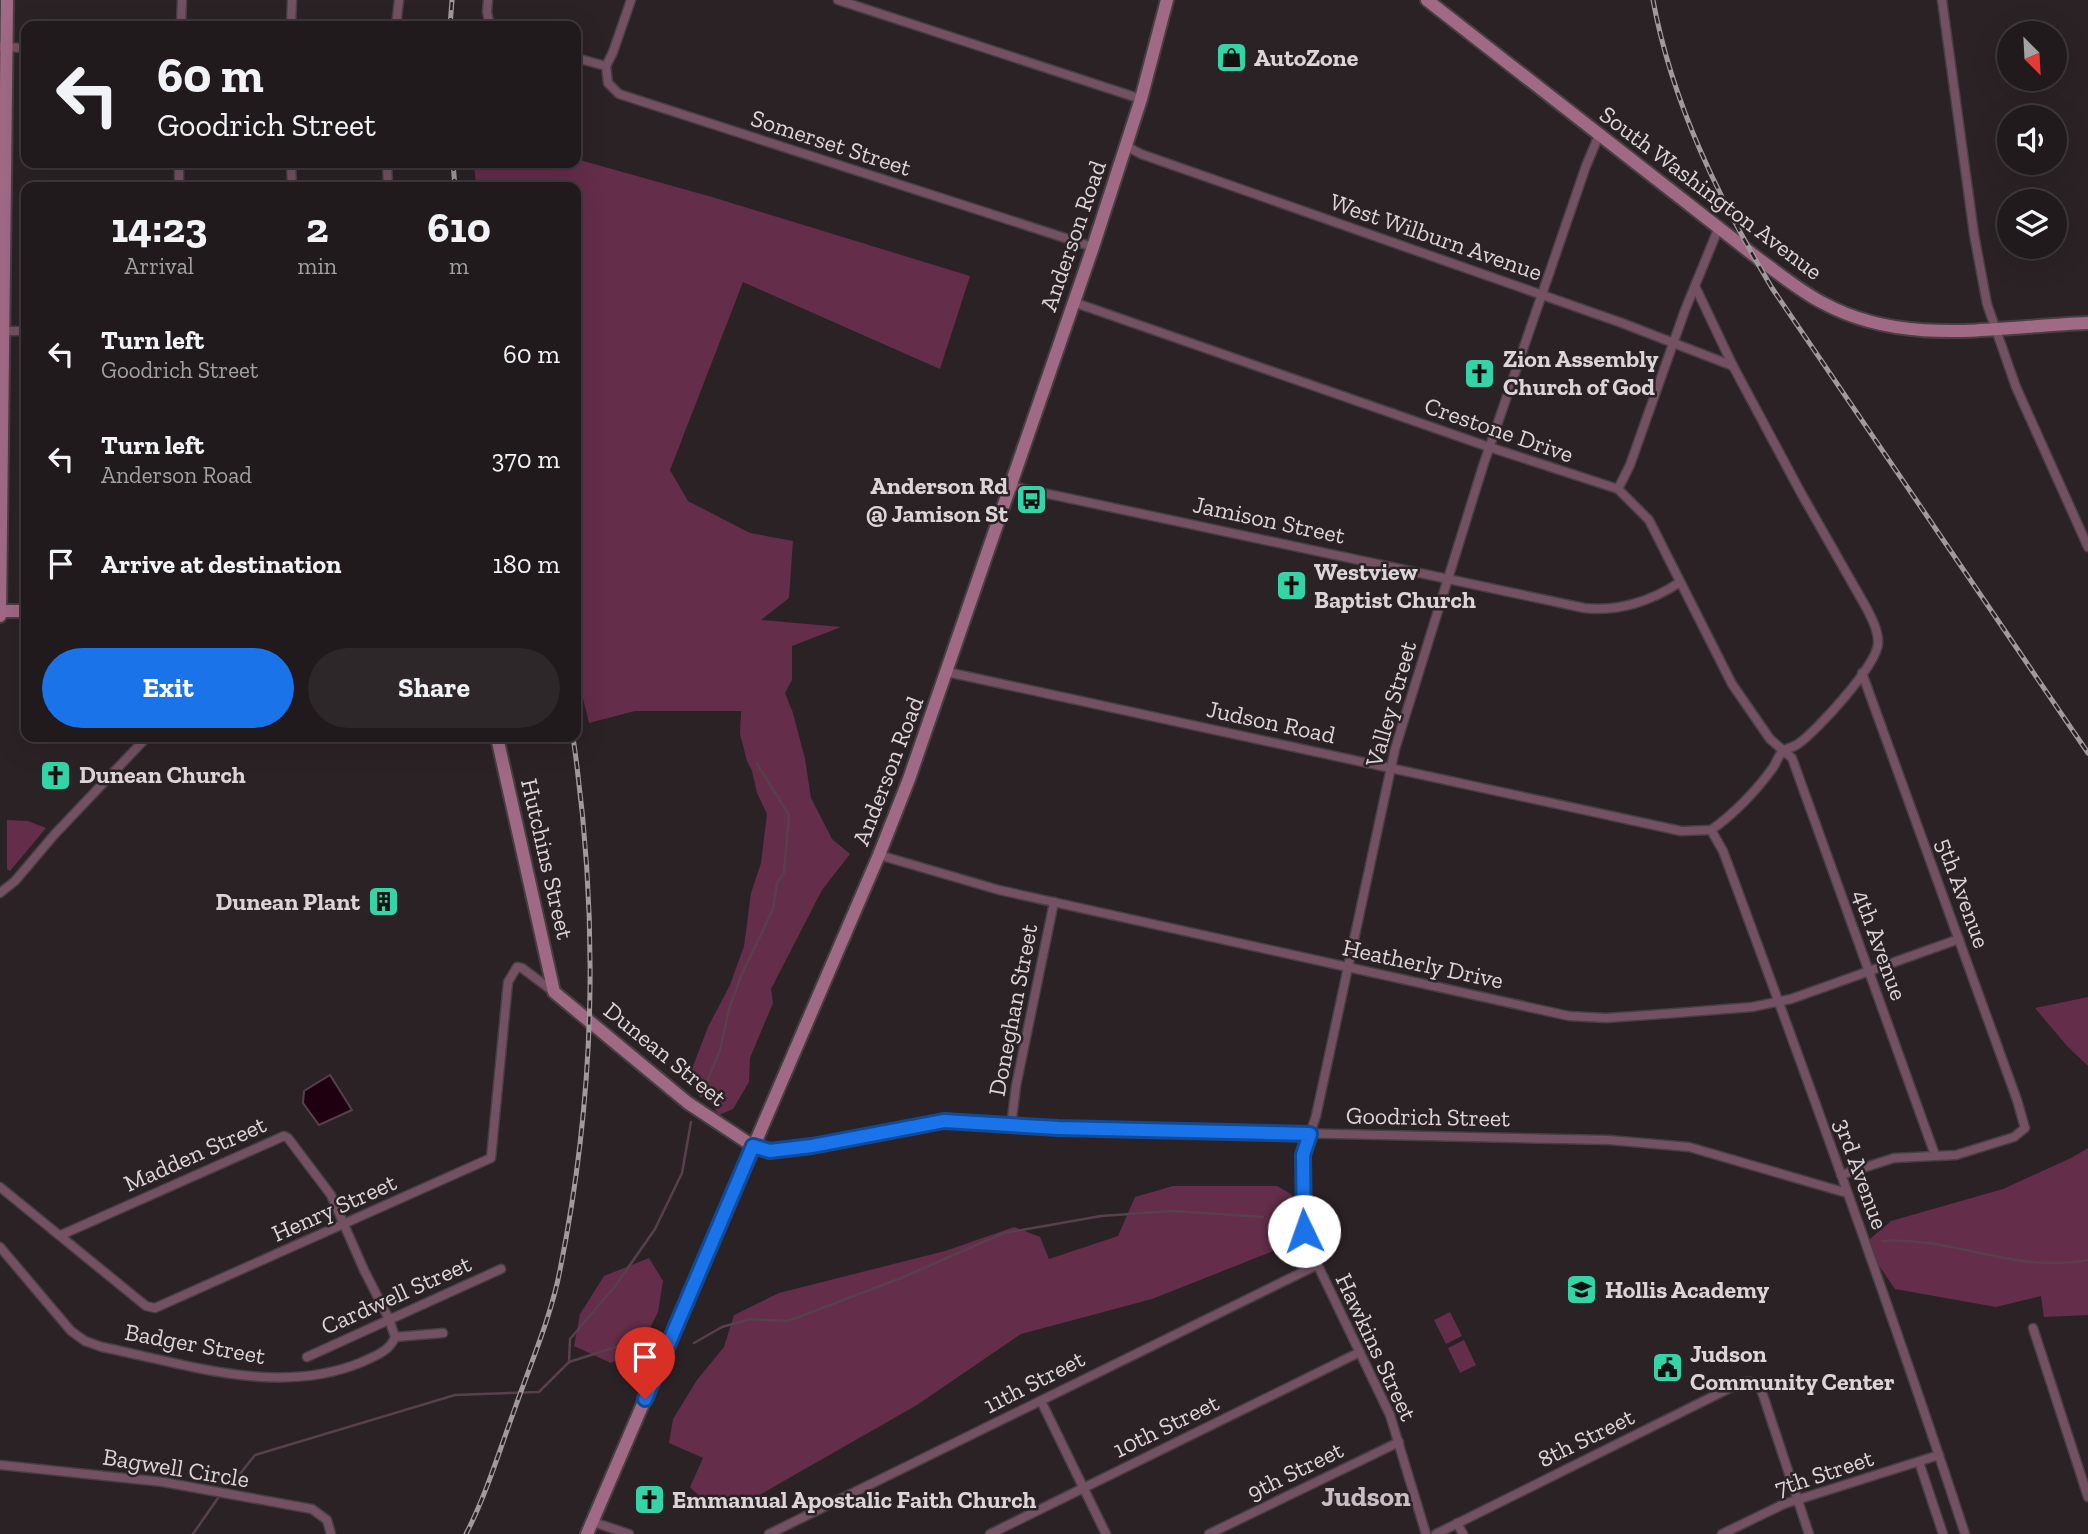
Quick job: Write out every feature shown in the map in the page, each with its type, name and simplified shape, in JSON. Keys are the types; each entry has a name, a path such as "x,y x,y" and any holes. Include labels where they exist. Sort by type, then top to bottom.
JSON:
{"main road":[{"path":"7,0 3,47 0,614 21,612"},
{"name":"Anderson Road","path":"590,1528 879,855 947,672 1093,247 1141,99 1167,0"},
{"name":"South Washington Avenue","path":"1427,0 1798,289 1825,304 1884,326 1920,331 1954,332 2088,323"},
{"name":"Hutchins Street","path":"498,742 554,992"},
{"name":"Dunean Street","path":"554,992 688,1103 753,1146"}],"street":[{"path":"181,21 182,0"},
{"path":"291,21 292,0"},
{"path":"397,21 399,0"},
{"path":"488,0 489,21"},
{"path":"581,59 606,66 631,0"},
{"path":"838,0 1141,99"},
{"path":"1942,0 1983,286 2016,387 2088,547"},
{"path":"3,47 21,48"},
{"name":"Somerset Street","path":"606,66 608,83 619,94 1093,247"},
{"name":"Valley Street","path":"1310,1134 1391,768 1489,447 1586,166 1600,135"},
{"name":"West Wilburn Avenue","path":"1126,146 1167,163 1673,342 1733,366"},
{"path":"1618,489 1630,465 1673,342 1719,227"},
{"path":"1695,286 1733,366 1873,621 1878,637 1878,647 1873,658 1836,706 1811,733 1783,751 1759,784 1724,821 1711,830"},
{"name":"Crestone Drive","path":"1073,302 1489,447 1618,489 1649,520 1732,684 1770,739 1783,751"},
{"path":"2,331 21,331"},
{"name":"Jamison Street","path":"1011,486 1600,610 1630,605 1680,583"},
{"name":"Judson Road","path":"947,672 1681,831 1711,830"},
{"name":"5th Avenue","path":"1862,673 2025,1128 2014,1137 1956,1155 1935,1155"},
{"path":"0,892 15,881 54,835 142,742"},
{"name":"4th Avenue","path":"1783,751 1792,758 1935,1155"},
{"name":"3rd Avenue","path":"1711,830 1723,851 1909,1362 1965,1534"},
{"name":"Heatherly Drive","path":"879,855 999,890 1584,1018 1752,1007 1778,1002 1959,939"},
{"name":"Doneghan Street","path":"1011,1126 1016,1086 1054,902"},
{"name":"Henry Street","path":"0,1186 150,1309 170,1302 491,1158 508,982 517,967 523,968 554,992"},
{"name":"Goodrich Street","path":"753,1146 770,1151 812,1146 944,1121 1011,1126 1660,1143 1713,1153 1847,1193"},
{"name":"Hawkins Street","path":"1310,1134 1303,1155 1303,1216 1309,1250 1390,1415 1426,1534"},
{"name":"Madden Street","path":"61,1235 284,1136 331,1195 344,1224"},
{"path":"1841,1175 1894,1158 1935,1155"},
{"path":"344,1224 395,1337 443,1333"},
{"name":"Badger Street","path":"0,1247 63,1323 85,1341 102,1347 225,1373 291,1378 323,1374 357,1364 389,1348 395,1337"},
{"name":"11th Street","path":"769,1534 1317,1265"},
{"name":"Cardwell Street","path":"307,1357 501,1269"},
{"path":"2033,1328 2088,1497"},
{"name":"10th Street","path":"990,1534 1360,1352"},
{"name":"8th Street","path":"1436,1534 1738,1384 1753,1382 1762,1392 1797,1500"},
{"path":"1041,1401 1106,1534"},
{"name":"9th Street","path":"1209,1534 1399,1442"},
{"name":"7th Street","path":"1722,1534 1784,1504 1939,1455"},
{"path":"1919,1462 1943,1534"},
{"name":"Bagwell Circle","path":"0,1465 163,1482 312,1509 324,1516 331,1534"},
{"path":"1797,1500 1808,1534"},
{"path":"1457,1523 1463,1534"},
{"path":"590,1528 629,1534"}],"shaded area":[{"path":"581,160 712,197 970,276 940,369 743,282 670,470 688,501 750,533 793,541 789,598 761,620 841,627 792,646 792,680 785,693 805,759 811,798 832,839 850,854 822,890 771,989 773,1003 750,1058 749,1082 733,1109 719,1115 690,1074 708,1027 730,985 744,946 751,893 761,863 767,814 757,793 740,734 741,711 635,711 589,723 581,690 581,182 476,182 474,168 581,168"},
{"path":"7,820 28,821 46,828 10,871 7,869"},
{"path":"2088,997 2088,1066 2035,1008"},
{"path":"330,1075 352,1110 319,1125 303,1103 304,1091"},
{"path":"2088,1148 2088,1315 2044,1317 2041,1296 1996,1307 1895,1289 1864,1244 1891,1221 2003,1189"},
{"path":"1173,1186 1277,1186 1291,1194 1299,1206 1286,1246 1152,1299 1021,1334 917,1405 756,1497 738,1502 713,1502 690,1487 703,1458 669,1443 673,1419 697,1380 724,1347 734,1315 779,1293 945,1251 1014,1227 1040,1237 1049,1259 1118,1236 1135,1197"},
{"path":"649,1258 663,1281 658,1312 639,1350 611,1363 574,1346 580,1314 604,1276"},
{"path":"1450,1312 1462,1336 1446,1344 1434,1320"},
{"path":"1464,1340 1476,1365 1460,1373 1448,1348"}],"waterway":[{"path":"701,1096 720,1050 729,1009 741,976 773,909 777,883 784,873 789,815 757,764"},
{"path":"569,1362 570,1339 616,1285 655,1229 682,1173 691,1122"},
{"path":"694,1343 722,1327 750,1319 788,1321 901,1278 1004,1233 1101,1216 1173,1211 1263,1217"},
{"path":"1882,1241 1933,1244 2035,1262 2088,1260"},
{"path":"231,1485 255,1455 455,1395 539,1392 569,1362 616,1347 645,1342"},
{"path":"193,1534 218,1498"}],"railway":[{"path":"450,21 452,0"},
{"path":"1653,0 1661,38 1685,113 1716,185 1752,254 1772,288 2088,753"},
{"path":"453,168 455,182"},
{"path":"466,1534 486,1489 546,1323 560,1270 581,1137 590,1004 590,938 587,871 574,742"}],"place":[{"name":"AutoZone","path":"1231,58"},
{"name":"Zion Assembly Church of God","path":"1480,373"},
{"name":"Anderson Rd @ Jamison St","path":"1031,500"},
{"name":"Westview Baptist Church","path":"1291,586"},
{"name":"Dunean Church","path":"56,775"},
{"name":"Dunean Plant","path":"383,902"},
{"name":"Hollis Academy","path":"1582,1290"},
{"name":"Judson Community Center","path":"1667,1368"},
{"name":"Emmanual Apostalic Faith Church","path":"649,1500"}],"district":[{"name":"Judson","path":"1366,1496"}],"route":[{"path":"645,1399 753,1146 770,1151 812,1146 944,1121 1058,1128 1310,1134 1303,1155 1304,1231"}]}
